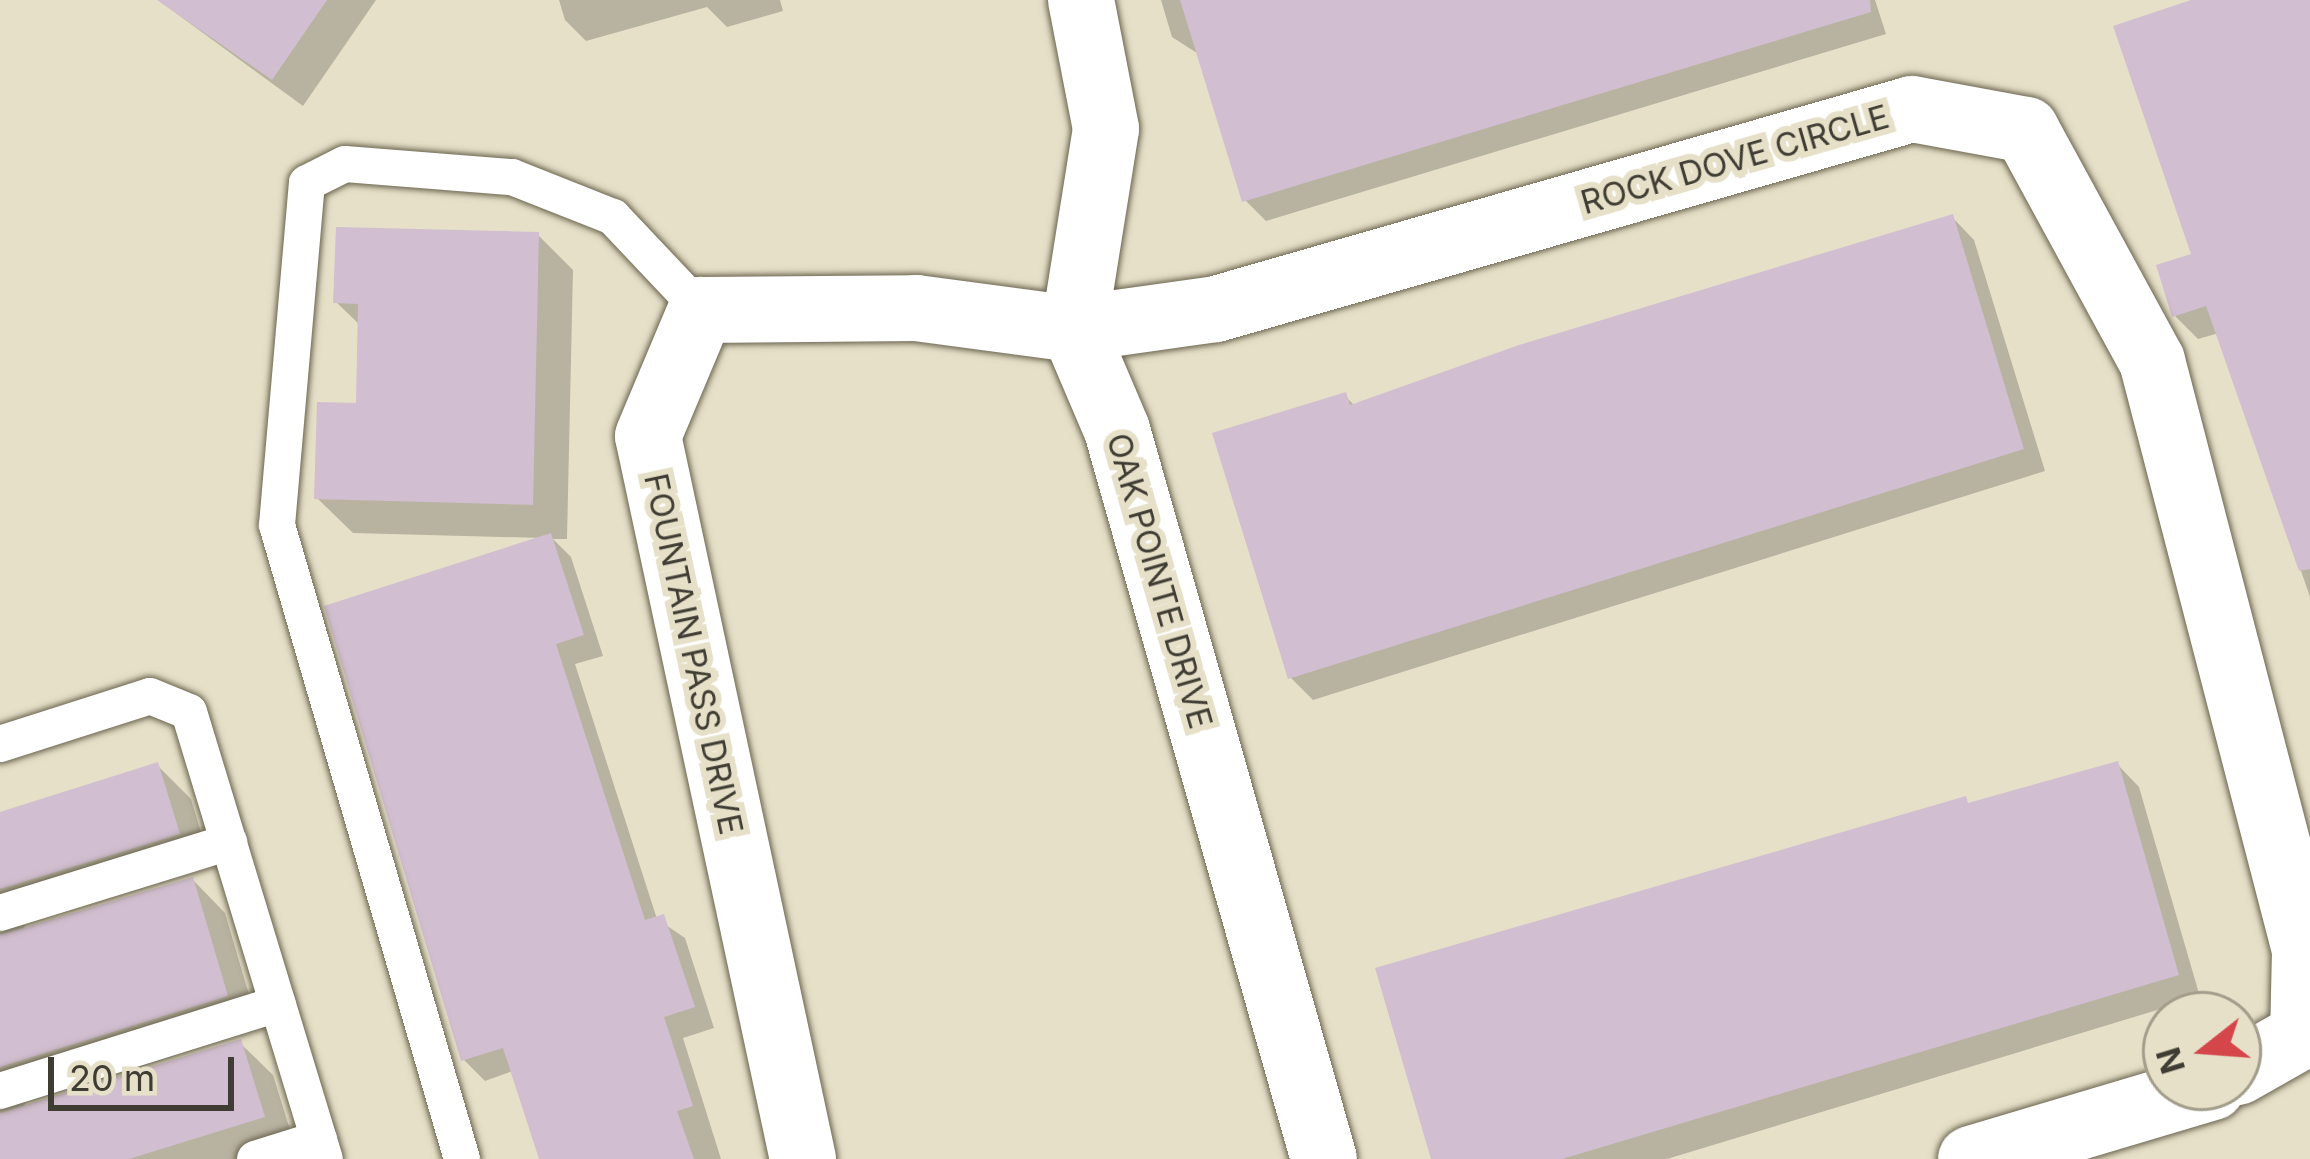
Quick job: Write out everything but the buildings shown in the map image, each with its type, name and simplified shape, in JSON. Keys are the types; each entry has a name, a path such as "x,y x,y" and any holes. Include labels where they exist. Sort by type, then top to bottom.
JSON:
{"street":[{"path":"701,310 916,308 1074,329 1106,129 1081,0"},
{"name":"ROCK DOVE CIRCLE","path":"1074,329 1216,309 1912,109 2026,130 2152,362 2305,950 2303,1035 2262,1058"},
{"name":"FOUNTAIN PASS DRIVE","path":"701,310 648,436 803,1159"},
{"name":"OAK POINTE DRIVE","path":"1074,329 1117,430 1324,1159"},
{"path":"1971,1159 2142,1108"}],"lane":[{"path":"462,1159 277,525 307,183 345,164 512,178 614,218 701,310"},
{"path":"0,744 150,696 190,712 322,1149 255,1159"},
{"path":"0,914 229,842"},
{"path":"0,1091 278,1004"}]}
